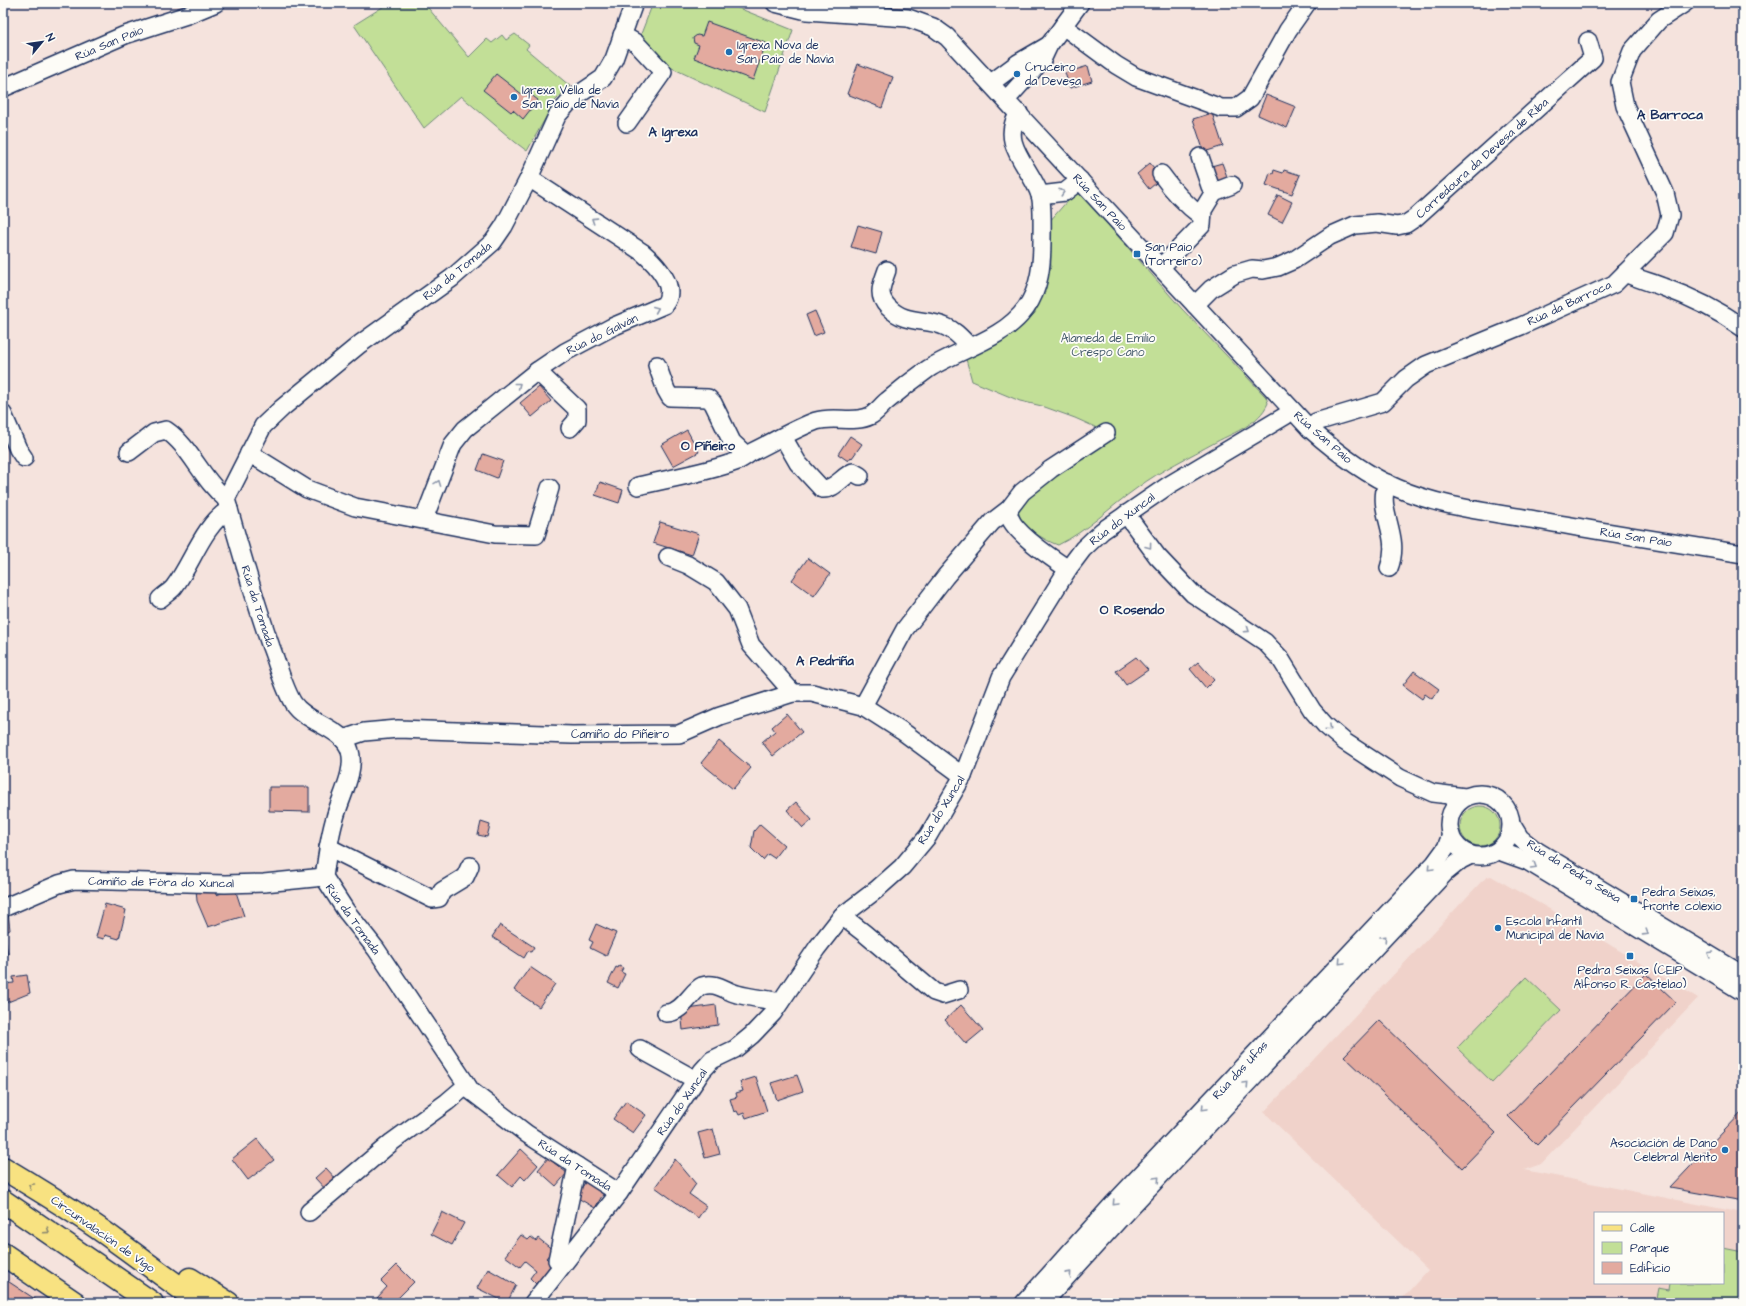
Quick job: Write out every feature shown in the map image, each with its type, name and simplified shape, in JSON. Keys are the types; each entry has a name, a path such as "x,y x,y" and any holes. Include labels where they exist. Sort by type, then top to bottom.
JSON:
{"main road":[{"name":"Circunvalación de Vigo","path":"3,1168 115,1240 202,1303"},
{"path":"3,1202 152,1303"},
{"path":"115,1240 143,1248 228,1303"},
{"path":"3,1254 75,1303"}],"street":[{"name":"Rúa San Paio","path":"3,88 125,35 187,15 216,3"},
{"name":"Rúa da Tomada","path":"160,599 174,588 194,552 228,504 249,453 263,426 282,408 360,344 452,278 493,242 504,226 529,178 557,116 572,99 603,78 614,59 634,3"},
{"name":"Rúa San Paio","path":"775,3 807,11 908,10 948,37 1310,429 1340,455 1387,483 1411,494 1472,509 1743,554"},
{"path":"1006,100 1042,60 1049,45 1080,3"},
{"path":"1063,26 1116,65 1136,77 1221,108 1236,108 1250,98 1288,30 1307,3"},
{"name":"Rúa da Barroca","path":"1310,429 1316,422 1383,402 1406,379 1426,365 1521,326 1614,284 1665,233 1670,215 1665,193 1625,106 1620,82 1632,51 1659,20 1685,3"},
{"path":"622,36 636,43 663,72 627,123"},
{"name":"Corredoura da Devesa de Riba","path":"1195,305 1211,289 1235,274 1252,269 1264,270 1278,268 1294,260 1330,236 1355,225 1377,223 1397,226 1406,224 1416,218 1593,58 1588,41"},
{"path":"991,83 1018,63 1049,45"},
{"path":"638,486 737,461 746,455 818,421 838,418 853,420 871,416 894,395 928,370 995,334 1017,318 1026,307 1034,292 1042,261 1040,195 1012,138 1011,129 1019,113"},
{"path":"1200,157 1206,170 1210,186 1214,192"},
{"path":"1161,174 1174,193 1187,206 1201,216 1203,222 1202,225 1161,267"},
{"name":"Rúa do Galván","path":"424,519 453,444 458,436 501,399 537,371 597,334 664,305 667,301 669,294 668,287 662,274 651,260 642,252 529,178"},
{"path":"1040,195 1065,192 1080,180"},
{"path":"1201,216 1214,192 1232,185"},
{"path":"887,270 880,290 882,300 895,314 907,319 945,326 970,347"},
{"path":"1625,273 1691,298 1743,328"},
{"path":"657,365 670,397 708,398 713,403 732,442 746,455"},
{"path":"537,371 577,409 577,420 570,428"},
{"name":"Rúa do Xuncal","path":"533,1303 619,1193 696,1080 712,1060 745,1043 773,1013 817,948 842,916 876,890 906,862 928,836 963,776 1001,677 1068,569 1083,549 1126,514 1186,474 1285,416 1291,409"},
{"path":"3,414 18,449 24,458"},
{"name":"Rúa da Tomada","path":"129,452 154,433 166,430 176,436 215,490 228,504 267,634 285,686 294,704 305,716 343,739 350,751 350,772 334,818 324,877 346,911 376,949 471,1091 527,1134 619,1193"},
{"path":"863,706 905,629 945,577 992,522 1009,509 1022,492 1045,473 1106,433"},
{"path":"783,437 798,463 822,489 828,489 840,481 846,474 853,472 860,476"},
{"path":"249,453 307,489 355,507 424,519 495,534 536,535 550,488"},
{"path":"1387,483 1383,497 1394,549 1389,568"},
{"path":"1009,509 1011,519 1019,530 1047,555 1068,569"},
{"name":"Rúa da Pedra Seixa","path":"1126,514 1157,556 1194,594 1265,642 1280,658 1312,710 1345,742 1400,778 1433,793 1465,798 1481,794 1496,798 1504,805 1510,815 1512,825 1520,838 1534,849 1743,975"},
{"path":"668,557 688,565 716,582 737,609 751,645 793,693"},
{"name":"Camiño do Piñeiro","path":"343,739 364,732 398,729 565,734 679,734 720,716 793,693 812,693 863,706 902,731 963,776"},
{"path":"1433,793 1450,828 1455,844 1462,851 1471,855 1481,857 1490,855 1499,850 1506,844 1512,825"},
{"path":"1450,828 1452,811 1458,803 1465,798"},
{"name":"Rúa das Ufas","path":"1024,1303 1115,1202 1438,859 1446,848 1450,828"},
{"path":"328,847 432,899 439,898 442,891 465,877 470,866"},
{"name":"Rúa da Pedra Seixa","path":"1499,850 1527,862 1743,992"},
{"name":"Rúa das Ufas","path":"1043,1303 1126,1212 1445,873 1461,860 1471,855"},
{"name":"Camiño de Fóra do Xuncal","path":"3,908 59,884 74,880 226,884 264,883 324,877"},
{"path":"842,916 934,992 943,995 959,990"},
{"path":"666,1013 669,1014 680,1007 698,988 704,985 722,986 737,994 780,1002"},
{"path":"640,1049 696,1080"},
{"path":"309,1212 392,1142 447,1102 467,1085"},
{"path":"557,1260 576,1166"}],"shaded area":[{"path":"1491,876 1567,919 1698,998 1541,1164 1524,1170 1743,1213 1743,1303 1399,1302 1428,1270 1264,1112 1487,877"},
{"path":"3,1271 52,1303 3,1303"}],"green space":[{"path":"389,3 424,3 469,57 487,39 492,43 502,35 506,40 515,34 529,45 526,49 570,86 555,101 527,151 461,96 424,128 354,25"},
{"path":"653,3 726,3 793,30 765,112 672,68 639,39"},
{"name":"Alameda de Emilio Crespo Cano","path":"1075,192 1079,192 1182,309 1266,397 1268,403 1259,417 1246,427 1185,458 1146,481 1079,533 1058,545 1041,537 1025,525 1019,515 1018,505 1025,496 1108,439 1095,427 1075,418 1042,406 1020,401 972,381 966,359 1014,334 1035,313 1051,266 1049,222"},
{"path":"1480,806 1488,808 1494,812 1498,818 1500,826 1498,834 1494,840 1488,844 1480,846 1472,844 1466,840 1462,834 1460,826 1462,818 1466,812 1472,808"},
{"path":"1526,977 1561,1010 1492,1082 1457,1048"},
{"path":"1724,1248 1743,1252 1743,1303 1655,1303 1658,1288 1669,1290 1670,1284 1724,1284"}],"building":[{"name":"Igrexa Nova de San Paio de Navia","path":"707,22 766,43 753,80 694,58 699,45 694,43 693,38 697,35 702,36"},
{"path":"858,64 893,77 882,108 847,94"},
{"path":"1088,66 1092,81 1070,88 1065,73"},
{"name":"Igrexa Vella de San Paio de Navia","path":"496,74 523,95 526,91 538,100 523,119 513,110 511,112 483,90"},
{"path":"1266,95 1296,107 1287,128 1258,115"},
{"path":"1212,113 1223,146 1204,152 1193,119"},
{"path":"1150,163 1162,178 1149,189 1137,174"},
{"path":"1222,163 1229,182 1214,187 1208,167"},
{"path":"1274,170 1283,173 1284,170 1300,175 1292,194 1266,185 1270,173 1273,174"},
{"path":"1278,195 1292,202 1282,222 1268,215"},
{"path":"858,225 882,232 876,254 851,247"},
{"path":"815,311 824,332 814,336 806,315"},
{"path":"539,387 551,401 532,417 520,403"},
{"path":"687,430 699,452 673,466 661,445"},
{"path":"850,436 862,444 848,461 838,454"},
{"path":"483,454 503,461 497,478 477,470"},
{"path":"600,482 623,490 619,503 595,495"},
{"path":"660,522 699,534 692,555 653,543"},
{"path":"808,558 830,574 814,596 792,580"},
{"path":"1136,657 1148,670 1126,685 1116,671"},
{"path":"1198,662 1214,680 1206,688 1190,669"},
{"path":"1414,671 1439,689 1432,699 1425,694 1422,699 1403,685"},
{"path":"787,714 802,732 773,756 762,742 775,731 772,727"},
{"path":"719,741 751,768 733,789 701,763"},
{"path":"269,787 309,787 309,812 269,811"},
{"path":"796,802 812,820 803,828 787,810"},
{"path":"481,822 490,825 487,837 478,835"},
{"path":"760,824 784,845 774,858 768,854 763,860 751,848 754,831"},
{"path":"196,889 214,889 216,895 235,889 244,916 208,927 197,901"},
{"path":"105,904 126,910 119,939 105,935 104,939 96,937"},
{"path":"8,912 10,930 4,933 8,954 3,954 3,914"},
{"path":"596,924 616,933 606,956 590,948 593,942 589,940"},
{"path":"500,925 534,947 531,952 528,951 524,958 492,937"},
{"path":"619,966 623,968 621,972 625,974 618,988 608,983 616,967 618,968"},
{"path":"530,967 555,984 539,1007 514,990"},
{"path":"1646,974 1676,1002 1537,1145 1508,1116"},
{"path":"27,975 30,993 3,1004 3,984 14,983 13,977"},
{"path":"716,1005 718,1025 683,1030 681,1010"},
{"path":"961,1005 983,1030 966,1044 945,1020"},
{"path":"1379,1020 1496,1133 1462,1168 1344,1056"},
{"path":"797,1075 803,1091 777,1100 771,1083"},
{"path":"756,1077 767,1111 746,1118 744,1113 739,1115 737,1111 734,1112 730,1099 737,1097 736,1093 743,1091 740,1082"},
{"path":"626,1101 646,1115 633,1133 613,1119"},
{"name":"Asociación de Dano Celebral Alento","path":"1743,1111 1743,1201 1670,1188"},
{"path":"713,1129 720,1154 705,1158 698,1133"},
{"path":"257,1139 274,1160 248,1180 232,1159"},
{"path":"521,1149 538,1165 525,1180 521,1176 512,1187 498,1175"},
{"path":"548,1158 567,1173 556,1186 538,1170"},
{"path":"675,1159 696,1184 689,1194 706,1206 698,1218 655,1187"},
{"path":"326,1168 338,1181 327,1191 315,1178"},
{"path":"586,1181 605,1191 595,1208 576,1197"},
{"path":"442,1212 464,1223 452,1245 431,1234"},
{"path":"521,1235 528,1240 531,1237 536,1241 538,1238 553,1250 546,1258 552,1264 536,1284 530,1278 536,1270 525,1261 520,1267 505,1256"},
{"path":"397,1265 414,1282 393,1303 382,1303 377,1298 387,1287 381,1281"},
{"path":"488,1269 516,1285 507,1303 477,1288"},
{"path":"3,1278 41,1303 3,1303"}],"place":[{"name":"Igrexa Nova de San Paio de Navia","path":"729,52"},
{"name":"Cruceiro da Devesa","path":"1017,74"},
{"name":"Igrexa Vella de San Paio de Navia","path":"514,97"},
{"name":"San Paio (Torreiro)","path":"1137,254"},
{"name":"Pedra Seixas, fronte colexio","path":"1634,899"},
{"name":"Escola Infantil Municipal de Navia","path":"1498,928"},
{"name":"Pedra Seixas (CEIP Alfonso R. Castelao)","path":"1630,956"},
{"name":"Asociación de Dano Celebral Alento","path":"1725,1150"}],"district":[{"name":"A Barroca","path":"1670,114"},
{"name":"A Igrexa","path":"673,131"},
{"name":"O Piñeiro","path":"708,445"},
{"name":"O Rosendo","path":"1132,609"},
{"name":"A Pedriña","path":"825,660"}]}
